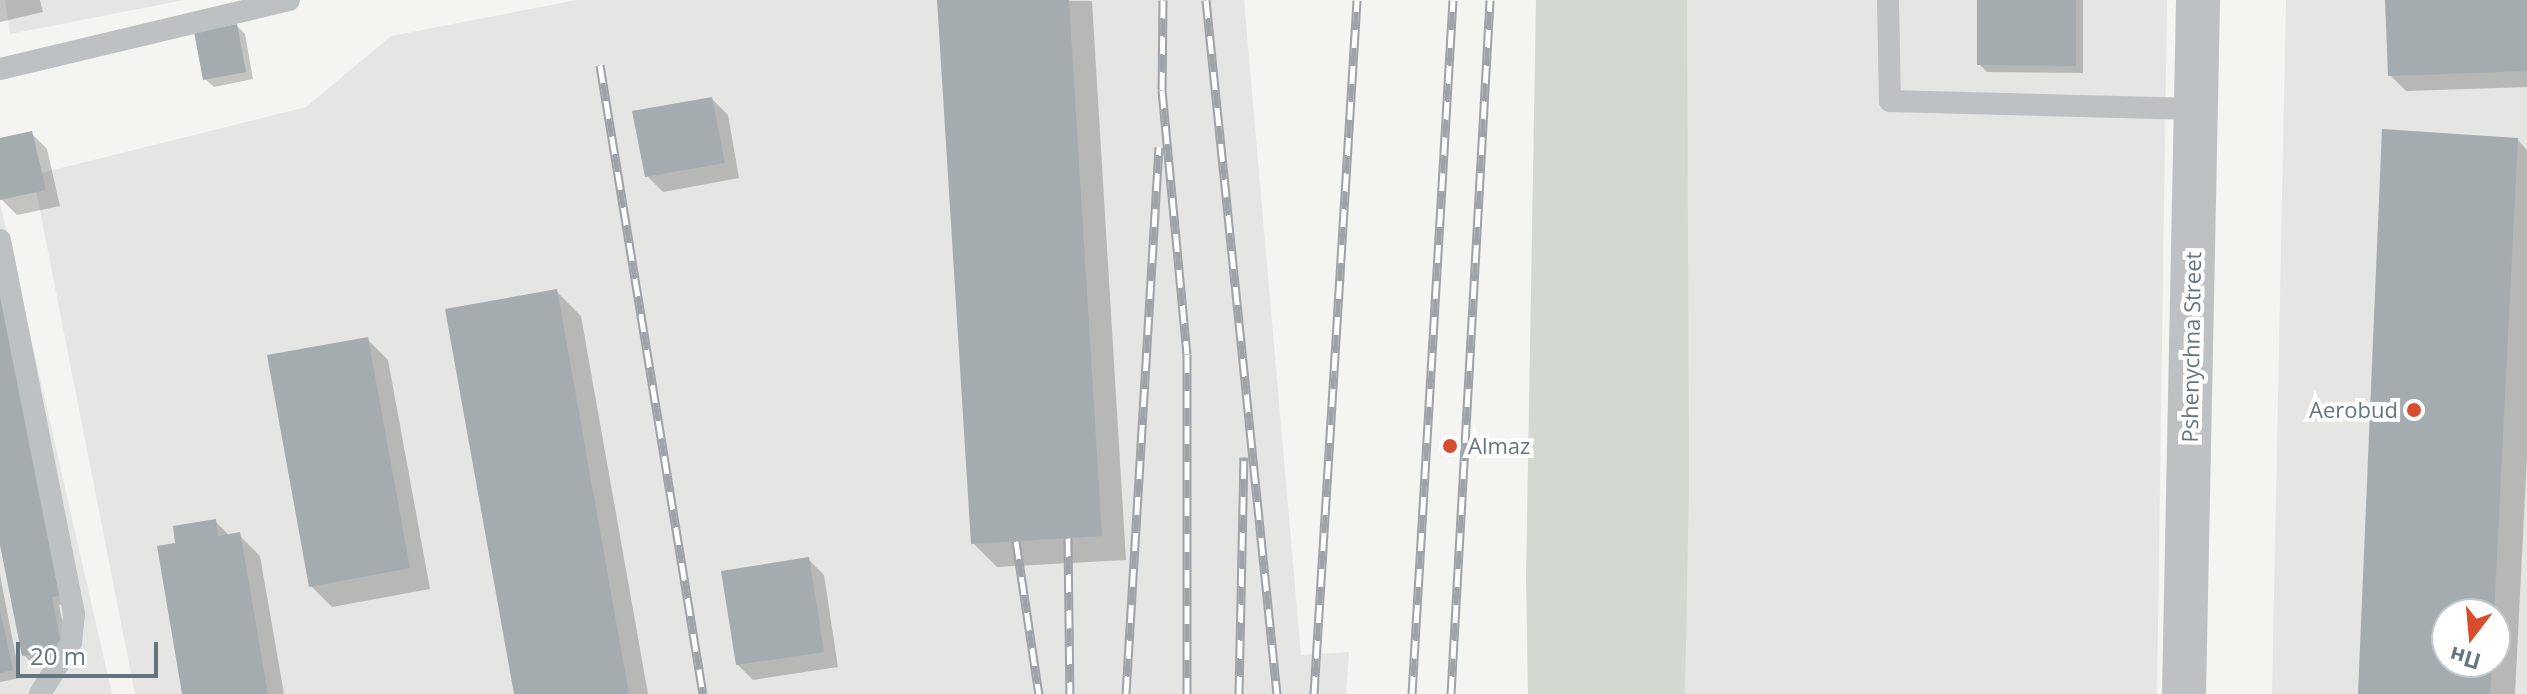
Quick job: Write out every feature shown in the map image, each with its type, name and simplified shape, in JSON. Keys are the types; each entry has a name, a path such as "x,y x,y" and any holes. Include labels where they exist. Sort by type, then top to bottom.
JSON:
{"street":[{"name":"Pshenychna Street","path":"2184,694 2198,0"}],"lane":[{"path":"0,69 289,0"},
{"path":"1888,0 1890,101 2196,109"},
{"path":"0,240 74,614 71,643 40,694"}],"shaded area":[{"path":"5,0 184,0 10,34"},
{"path":"577,0 1244,0 1301,655 1349,652 1346,694 135,694 33,175 306,107 391,36"},
{"path":"1536,0 1687,0 1689,483 1685,694 1528,694 1526,578"},
{"path":"1590,0 2167,0 2157,694 1582,694"},
{"path":"2286,0 2527,0 2527,694 2272,694"},
{"path":"0,202 112,694 0,694"}],"building":[{"path":"937,0 1069,0 1102,536 971,544"},
{"path":"1977,0 2076,0 2076,66 1977,65"},
{"path":"2385,0 2527,0 2527,71 2388,76"},
{"path":"237,24 246,72 203,80 194,32"},
{"path":"712,97 725,163 645,177 632,111"},
{"path":"2382,129 2518,138 2495,598 2431,598 2431,678 2491,678 2490,694 2358,694"},
{"path":"32,131 46,190 0,200 0,138"},
{"path":"0,270 65,594 52,597 62,649 22,656 0,545"},
{"path":"557,289 629,694 514,694 445,309"},
{"path":"368,337 410,568 309,587 267,355"},
{"path":"216,519 218,536 240,532 268,694 182,694 157,546 175,543 173,526"},
{"path":"809,557 824,652 736,665 721,571"},
{"path":"0,610 13,670 0,673"}],"railway":[{"path":"1163,0 1162,90 1187,354 1187,694"},
{"path":"1206,0 1277,694"},
{"path":"1314,694 1357,0"},
{"path":"1412,694 1453,0"},
{"path":"1451,694 1490,0"},
{"path":"600,65 703,694"},
{"path":"1126,694 1159,147"},
{"path":"1239,694 1244,457"},
{"path":"1068,538 1070,694"},
{"path":"1016,541 1039,694"}],"place":[{"name":"Aerobud","path":"2414,410"},
{"name":"Almaz","path":"1450,446"}]}
